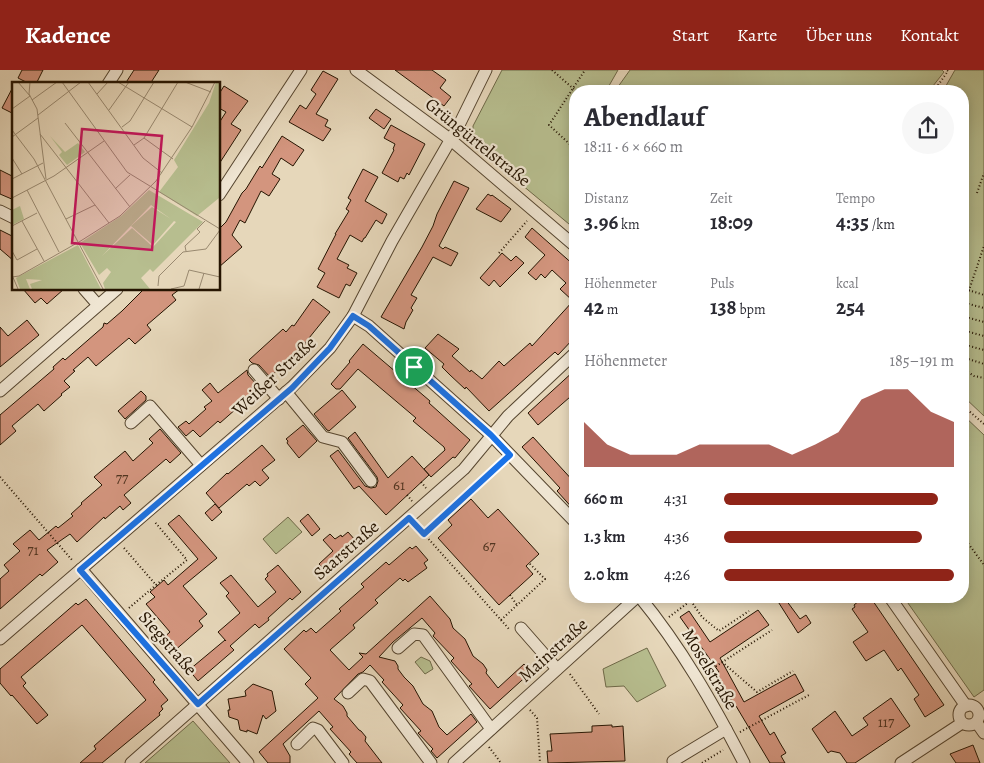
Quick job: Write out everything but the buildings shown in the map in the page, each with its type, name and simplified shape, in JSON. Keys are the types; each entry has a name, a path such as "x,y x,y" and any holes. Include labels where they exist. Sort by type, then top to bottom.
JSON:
{"street":[{"path":"109,82 117,70"},
{"path":"220,193 301,70"},
{"name":"Grüngürtelstraße","path":"356,70 451,140 569,241"},
{"name":"Weißer Straße","path":"0,639 282,396 330,348 353,316 392,241 451,140 486,70"},
{"path":"0,211 12,217"},
{"path":"85,290 98,305"},
{"path":"0,391 116,290"},
{"path":"353,316 369,326 491,435 569,516"},
{"name":"Saarstraße","path":"131,763 464,469 508,416 569,359"},
{"path":"254,370 323,437 342,442 371,481"},
{"path":"131,422 150,406 201,465"},
{"name":"Siegstraße","path":"80,570 248,763"},
{"name":"Mainstraße","path":"454,763 631,603"},
{"name":"Moselstraße","path":"645,603 661,622 697,678 744,763"},
{"path":"895,603 976,706 980,716 977,723 967,726 962,723 959,713 976,706"},
{"path":"516,630 560,667"},
{"path":"398,648 414,634 423,635 491,729"},
{"path":"348,693 363,679 370,681 431,763"},
{"path":"900,763 962,723"},
{"path":"977,723 984,733"},
{"path":"297,744 313,728 318,730 344,763"},
{"path":"673,761 730,736"}],"path":[{"path":"552,70 570,85"},
{"path":"575,85 585,70"},
{"path":"938,85 947,70"},
{"path":"569,94 549,125 569,143"},
{"path":"977,193 984,173"},
{"path":"499,253 535,212"},
{"path":"984,246 983,255 969,291 984,295"},
{"path":"969,304 984,308"},
{"path":"969,318 984,322"},
{"path":"969,332 984,336"},
{"path":"969,346 984,350"},
{"path":"969,359 984,364"},
{"path":"969,373 984,378"},
{"path":"969,411 984,424"},
{"path":"424,534 510,455"},
{"path":"0,477 80,570"},
{"path":"120,616 187,560 146,512"},
{"path":"409,518 501,620 516,630"},
{"path":"116,538 156,585"},
{"path":"969,545 984,565"},
{"path":"501,620 545,579 529,563"},
{"path":"510,595 517,605"},
{"path":"661,622 688,603"},
{"path":"692,603 702,618 719,631 749,611"},
{"path":"697,678 772,630"},
{"path":"722,662 757,692 792,671"},
{"path":"560,667 600,714"},
{"path":"702,763 730,736 809,695"},
{"path":"522,701 537,718 540,763"},
{"path":"481,738 501,763"}],"green space":[{"path":"502,70 618,70 609,85 569,85 569,224 475,146 473,126"},
{"path":"630,70 942,70 944,72 934,85 619,85"},
{"path":"955,70 984,70 984,416 969,402 969,85 946,85"},
{"path":"969,421 984,435 984,690 974,697 908,603 969,603"},
{"path":"288,517 302,532 276,554 263,539"},
{"path":"647,648 666,686 637,702 624,686 606,687 603,669"},
{"path":"421,657 430,661 433,669 425,674 415,662"},
{"path":"193,721 230,763 145,763"}],"route":[{"path":"353,316 369,326 414,367 491,435 510,455 424,534 409,518 198,704 80,570 292,388 330,348 353,316"}]}
